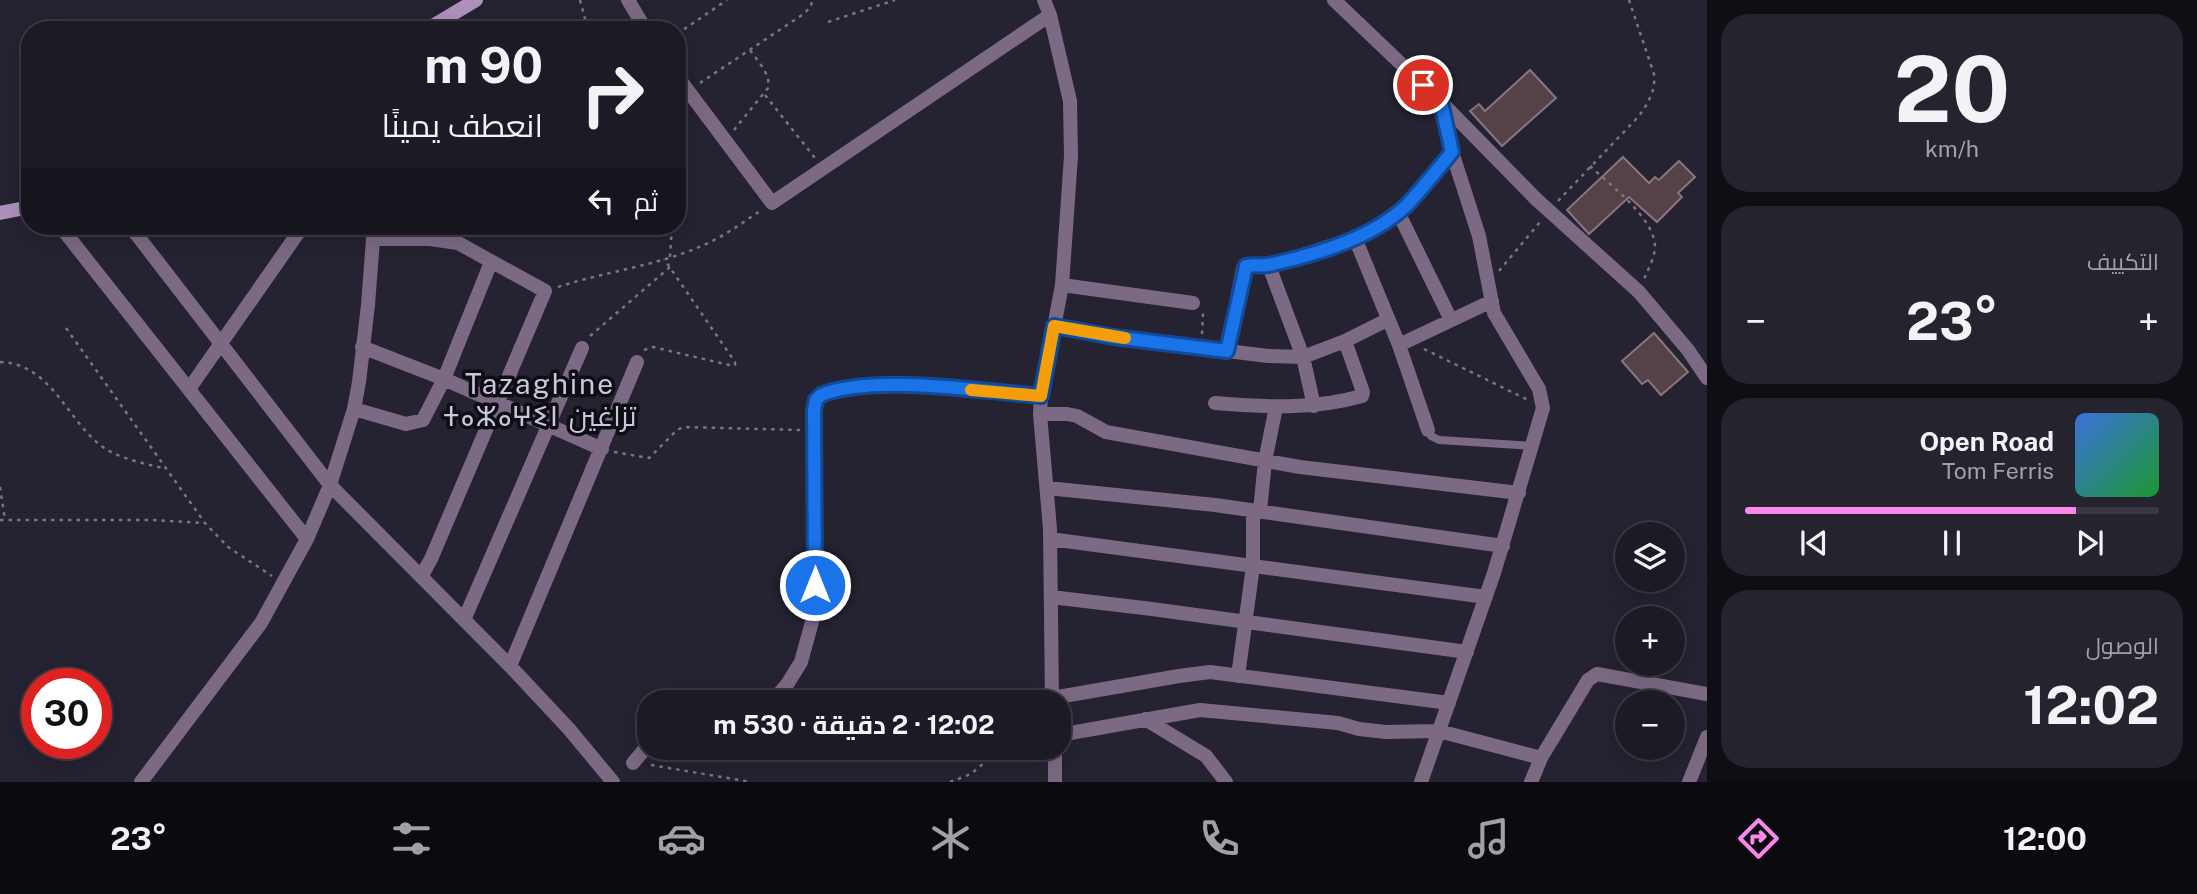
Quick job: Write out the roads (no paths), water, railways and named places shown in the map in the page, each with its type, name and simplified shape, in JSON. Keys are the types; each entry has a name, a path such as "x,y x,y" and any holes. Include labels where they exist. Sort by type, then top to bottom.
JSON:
{"street":[{"path":"442,21 475,0"},
{"path":"628,0 641,21"},
{"path":"1044,0 1070,101 1071,156 1062,285 1040,414 1050,538 1052,690"},
{"path":"1334,0 1441,102 1549,212 1639,292 1688,350 1707,378"},
{"path":"686,87 772,204 1050,15"},
{"path":"1421,782 1503,546 1543,408 1539,389 1500,326 1488,284 1479,236 1452,152 1441,102"},
{"path":"1227,351 1243,268 1249,265 1269,265 1354,237 1381,225 1398,212 1452,152"},
{"path":"0,213 21,209"},
{"path":"1398,212 1451,320"},
{"path":"67,235 307,539"},
{"path":"137,235 330,485 510,666 569,729 613,782"},
{"path":"189,389 297,235"},
{"path":"141,782 261,623 307,539 330,485 354,409 359,382 369,305 374,235"},
{"path":"398,235 457,243 545,291 421,577"},
{"path":"1354,237 1387,320 1404,343 1428,430"},
{"path":"354,409 406,424 416,424 423,420 444,379 491,262"},
{"path":"1269,265 1303,357 1314,406"},
{"path":"1062,285 1193,303"},
{"path":"1404,343 1492,301"},
{"path":"1054,326 1201,348 1303,357 1345,341 1387,320"},
{"path":"1214,403 1276,407 1314,406 1363,395 1345,341"},
{"path":"362,347 444,379 602,449"},
{"path":"464,620 551,425 582,348"},
{"path":"510,666 637,362"},
{"path":"782,690 801,662 815,611 816,400 829,392 887,385 1041,396"},
{"path":"1237,676 1247,621 1257,511 1276,407"},
{"path":"1040,414 1077,416 1106,432 1300,467 1519,493"},
{"path":"1047,488 1257,511 1503,546"},
{"path":"1050,538 1486,597"},
{"path":"1051,597 1467,652"},
{"path":"1071,696 1210,673 1449,703"},
{"path":"1531,782 1541,758 1588,680 1597,674 1707,694"},
{"path":"1071,733 1200,710 1338,723 1374,731 1439,731 1541,758"},
{"path":"1145,719 1206,757 1226,782"},
{"path":"1689,782 1707,737"},
{"path":"633,763 637,758"},
{"path":"1055,760 1055,782"}],"lane":[{"path":"1428,430 1431,436 1439,440 1533,446"}],"district":[{"name":"Tazaghine ⵜⴰⵣⴰⵖⵉⵏ تزاغين","path":"540,399"}]}
